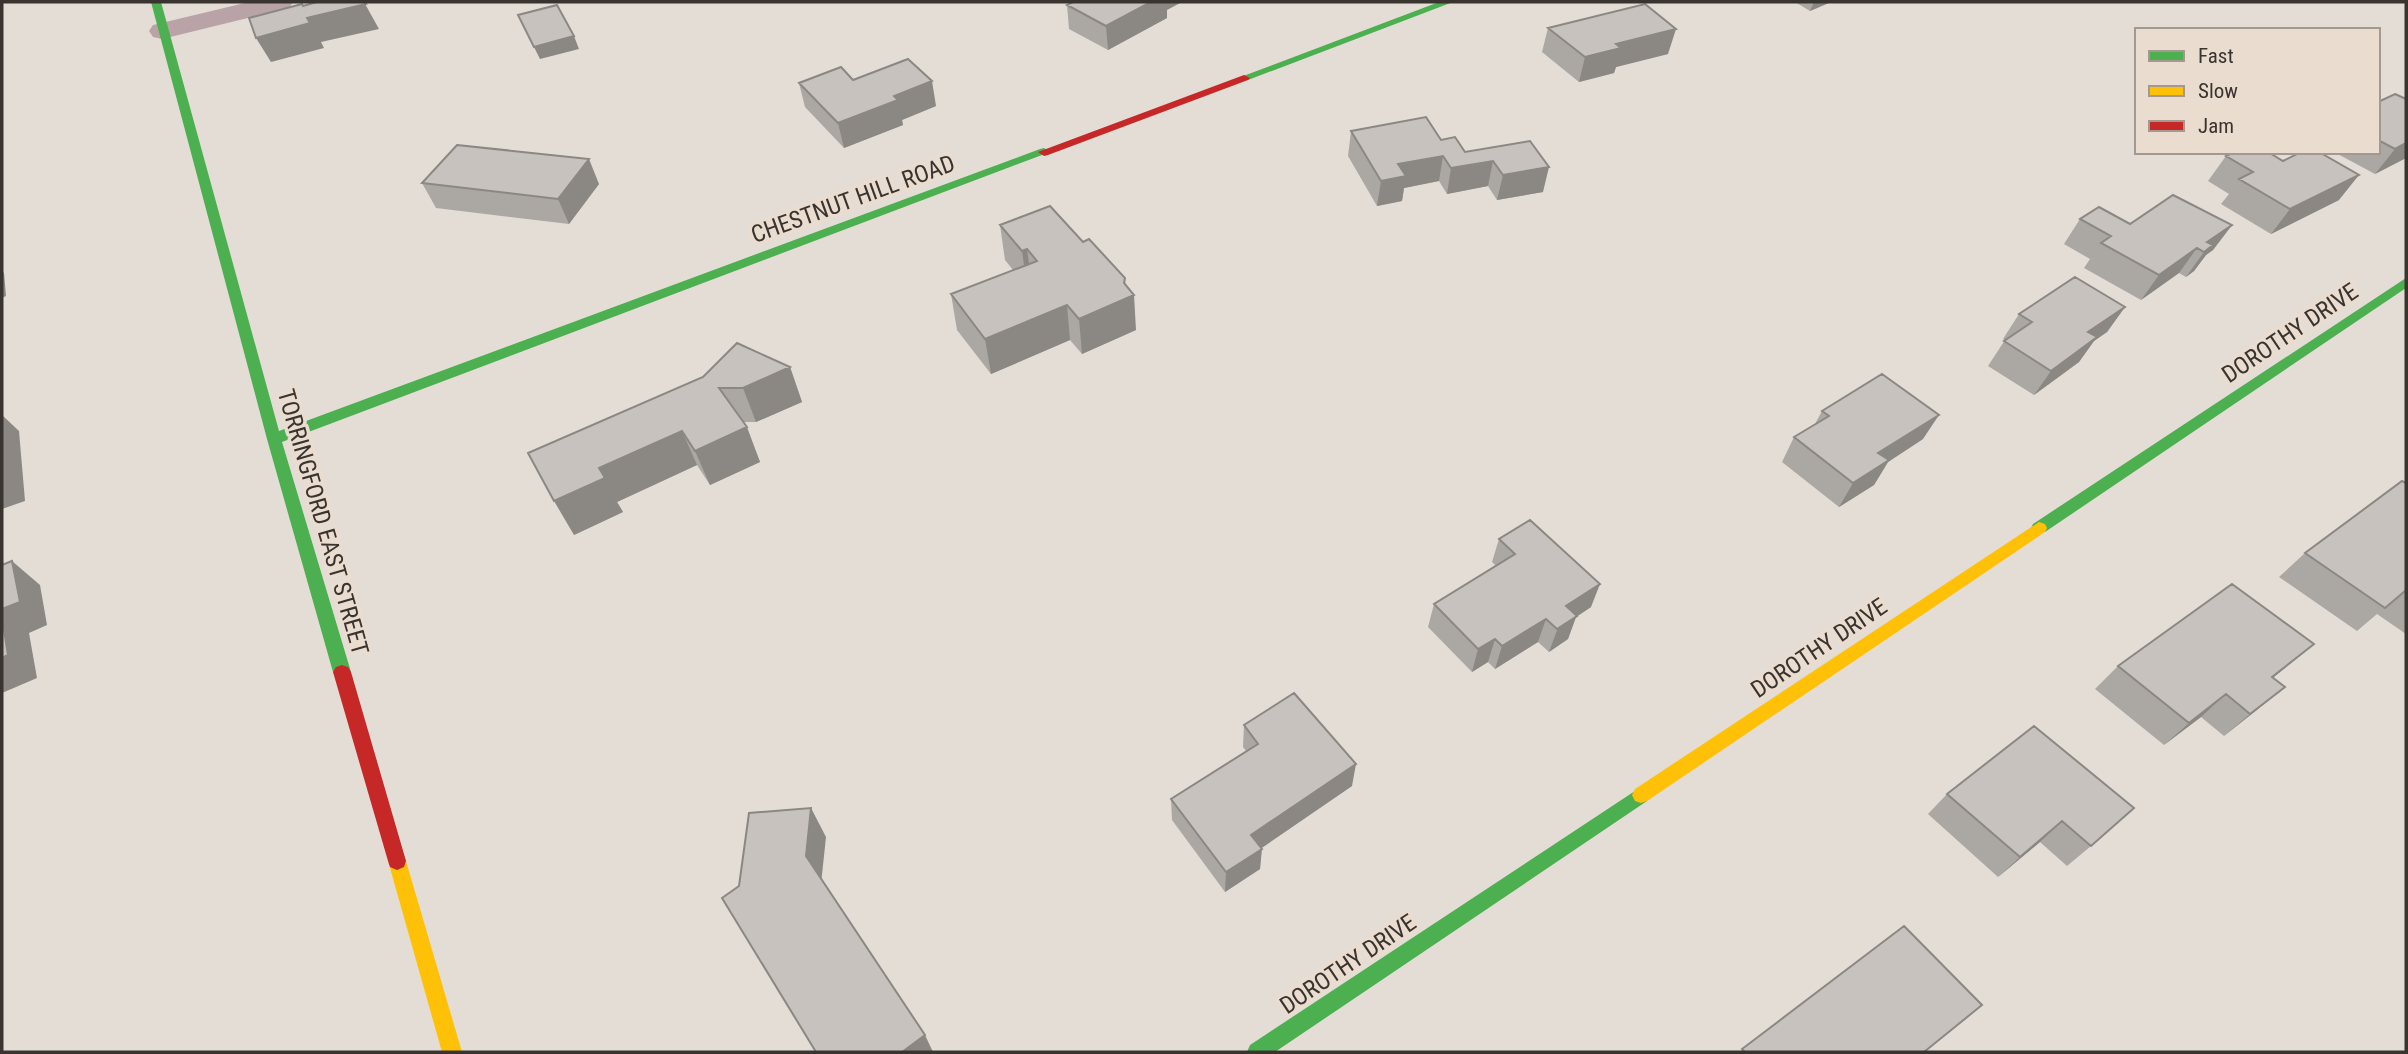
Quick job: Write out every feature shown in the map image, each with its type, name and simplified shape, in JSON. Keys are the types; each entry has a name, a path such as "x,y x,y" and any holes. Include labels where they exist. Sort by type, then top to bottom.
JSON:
{"street":[{"name":"TORRINGFORD EAST STREET","path":"156,2 274,439 452,1052"},
{"path":"162,31 280,2"},
{"name":"CHESTNUT HILL ROAD","path":"274,439 1448,2"},
{"name":"DOROTHY DRIVE","path":"1257,1052 2406,282"}],"building":[{"path":"317,2 366,4 307,18 310,23 256,38 249,18"},
{"path":"1073,2 1151,2 1106,26 1067,5"},
{"path":"1645,4 1676,29 1616,44 1621,48 1585,57 1548,28"},
{"path":"557,5 574,36 534,47 518,15"},
{"path":"908,59 932,81 894,96 898,100 838,123 799,83 841,67 853,80"},
{"path":"2395,94 2406,99 2406,143 2395,149 2380,141 2380,101"},
{"path":"1426,117 1441,140 1455,137 1465,152 1530,141 1549,167 1503,175 1493,161 1451,168 1443,156 1398,164 1406,176 1381,181 1351,131"},
{"path":"457,145 589,159 558,199 422,183"},
{"path":"2271,154 2283,161 2297,154 2322,154 2359,175 2290,209 2239,179 2253,172 2226,156"},
{"path":"2173,195 2232,225 2207,242 2213,245 2204,252 2197,248 2159,275 2101,243 2111,236 2080,219 2099,207 2130,224"},
{"path":"1050,206 1083,242 1089,239 1125,278 1124,283 1134,295 1079,319 1067,305 985,339 951,294 1037,261 1027,249 1022,251 1000,225"},
{"path":"2075,277 2125,307 2088,332 2097,337 2051,371 2004,341 2032,322 2019,314"},
{"path":"737,343 790,367 743,388 719,388 747,427 695,451 682,431 599,468 605,478 554,501 528,453 703,377"},
{"path":"1882,374 1939,415 1878,453 1889,460 1853,483 1794,437 1829,416 1822,411"},
{"path":"2402,481 2406,483 2406,591 2385,608 2305,553"},
{"path":"1530,520 1600,584 1566,606 1577,616 1557,629 1546,619 1502,646 1495,639 1478,649 1434,604 1515,554 1499,539"},
{"path":"12,561 20,602 2,609 2,565"},
{"path":"2232,584 2314,644 2272,677 2285,687 2250,714 2226,694 2189,723 2118,666"},
{"path":"2,617 8,655 2,658"},
{"path":"1294,693 1356,764 1251,835 1262,849 1226,872 1171,799 1258,744 1244,725"},
{"path":"2034,726 2134,808 2091,846 2062,821 2020,857 1947,794"},
{"path":"811,808 806,856 925,1035 902,1052 816,1052 722,898 739,886 749,813"},
{"path":"1904,926 1982,1005 1924,1052 1745,1052 1742,1049"}],"traffic: fast":[{"path":"156,2 274,439 342,672"},
{"path":"1244,78 1448,2"},
{"path":"274,439 1044,152"},
{"path":"2039,528 2406,282"},
{"path":"1257,1052 1641,795"}],"traffic: slow":[{"path":"1641,795 2039,528"},
{"path":"397,861 452,1052"}],"traffic: jam":[{"path":"1044,152 1244,78"},
{"path":"342,672 397,861"}]}
